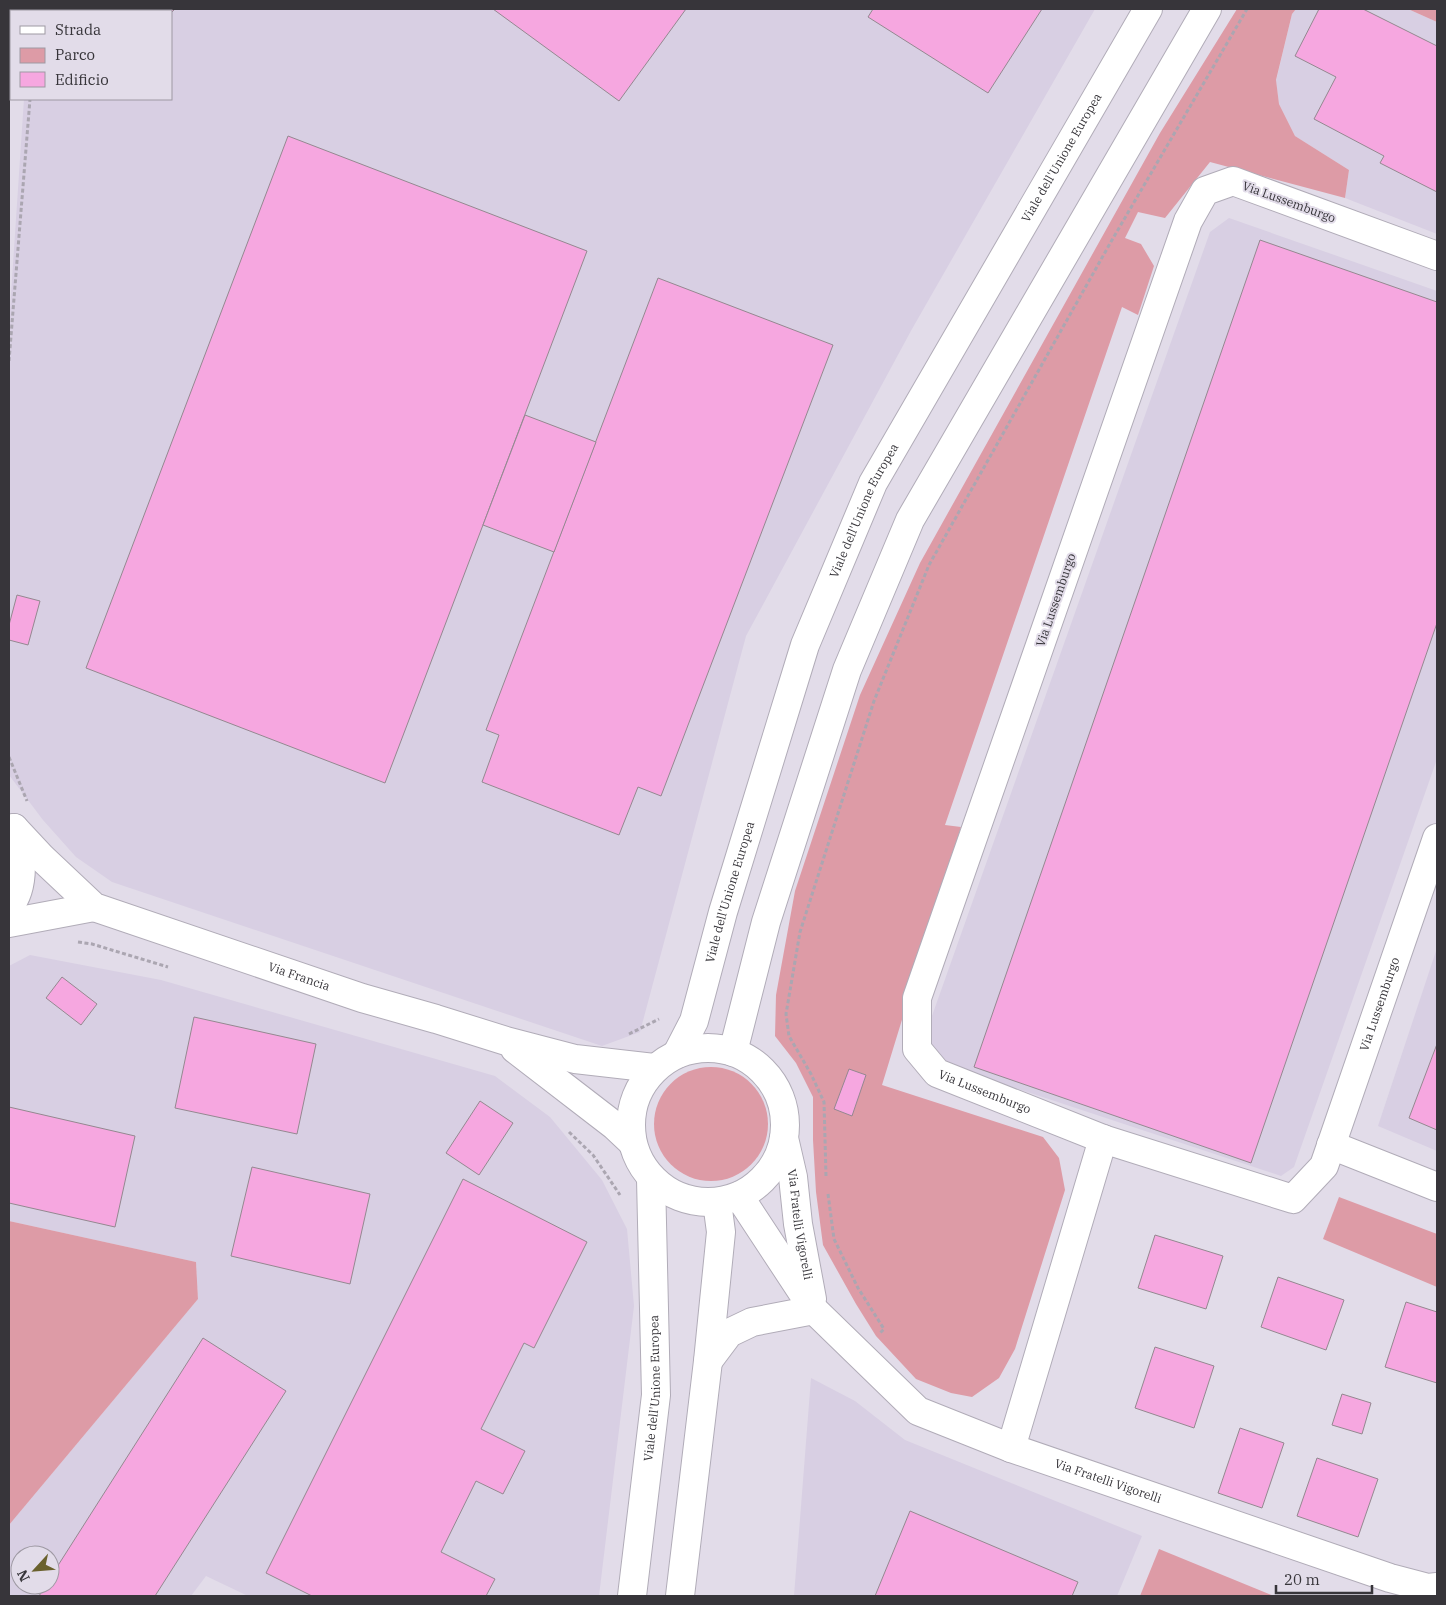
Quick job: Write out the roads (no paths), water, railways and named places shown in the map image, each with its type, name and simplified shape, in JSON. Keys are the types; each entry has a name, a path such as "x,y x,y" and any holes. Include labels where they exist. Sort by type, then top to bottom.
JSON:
{"street":[{"name":"Viale dell'Unione Europea","path":"677,1054 694,1021 723,912 805,645 873,483 1148,9"},
{"path":"733,1052 766,922 847,670 910,520 1207,9"},
{"name":"Via Lussemburgo","path":"1437,256 1233,181 1205,191 1188,221 917,998 917,1049 937,1073 1103,1139 1293,1199 1324,1166 1437,838"},
{"path":"9,907 21,874 17,817"},
{"name":"Via Francia","path":"17,817 42,858 94,907 362,998 436,1019 506,1042 575,1059 654,1068"},
{"name":"Via Francia","path":"9,923 94,907"},
{"name":"Via Francia","path":"506,1042 632,1142"},
{"path":"705,1048 733,1052 757,1065 774,1086 784,1111 784,1138 776,1162 760,1182 728,1199 693,1202 670,1193 652,1179 639,1162 632,1142 631,1115 638,1090 654,1068 677,1054 705,1048"},
{"name":"Via Fratelli Vigorelli","path":"784,1138 793,1177 798,1224 814,1310"},
{"path":"1011,1448 1103,1139"},
{"path":"1331,1145 1437,1187"},
{"name":"Viale dell'Unione Europea","path":"632,1596 656,1395 652,1179"},
{"path":"680,1596 708,1361 721,1232 728,1199"},
{"name":"Via Fratelli Vigorelli","path":"728,1199 814,1310 918,1411 1011,1448 1390,1578 1428,1588 1437,1587"},
{"path":"708,1361 729,1333 752,1322 814,1310"}]}
